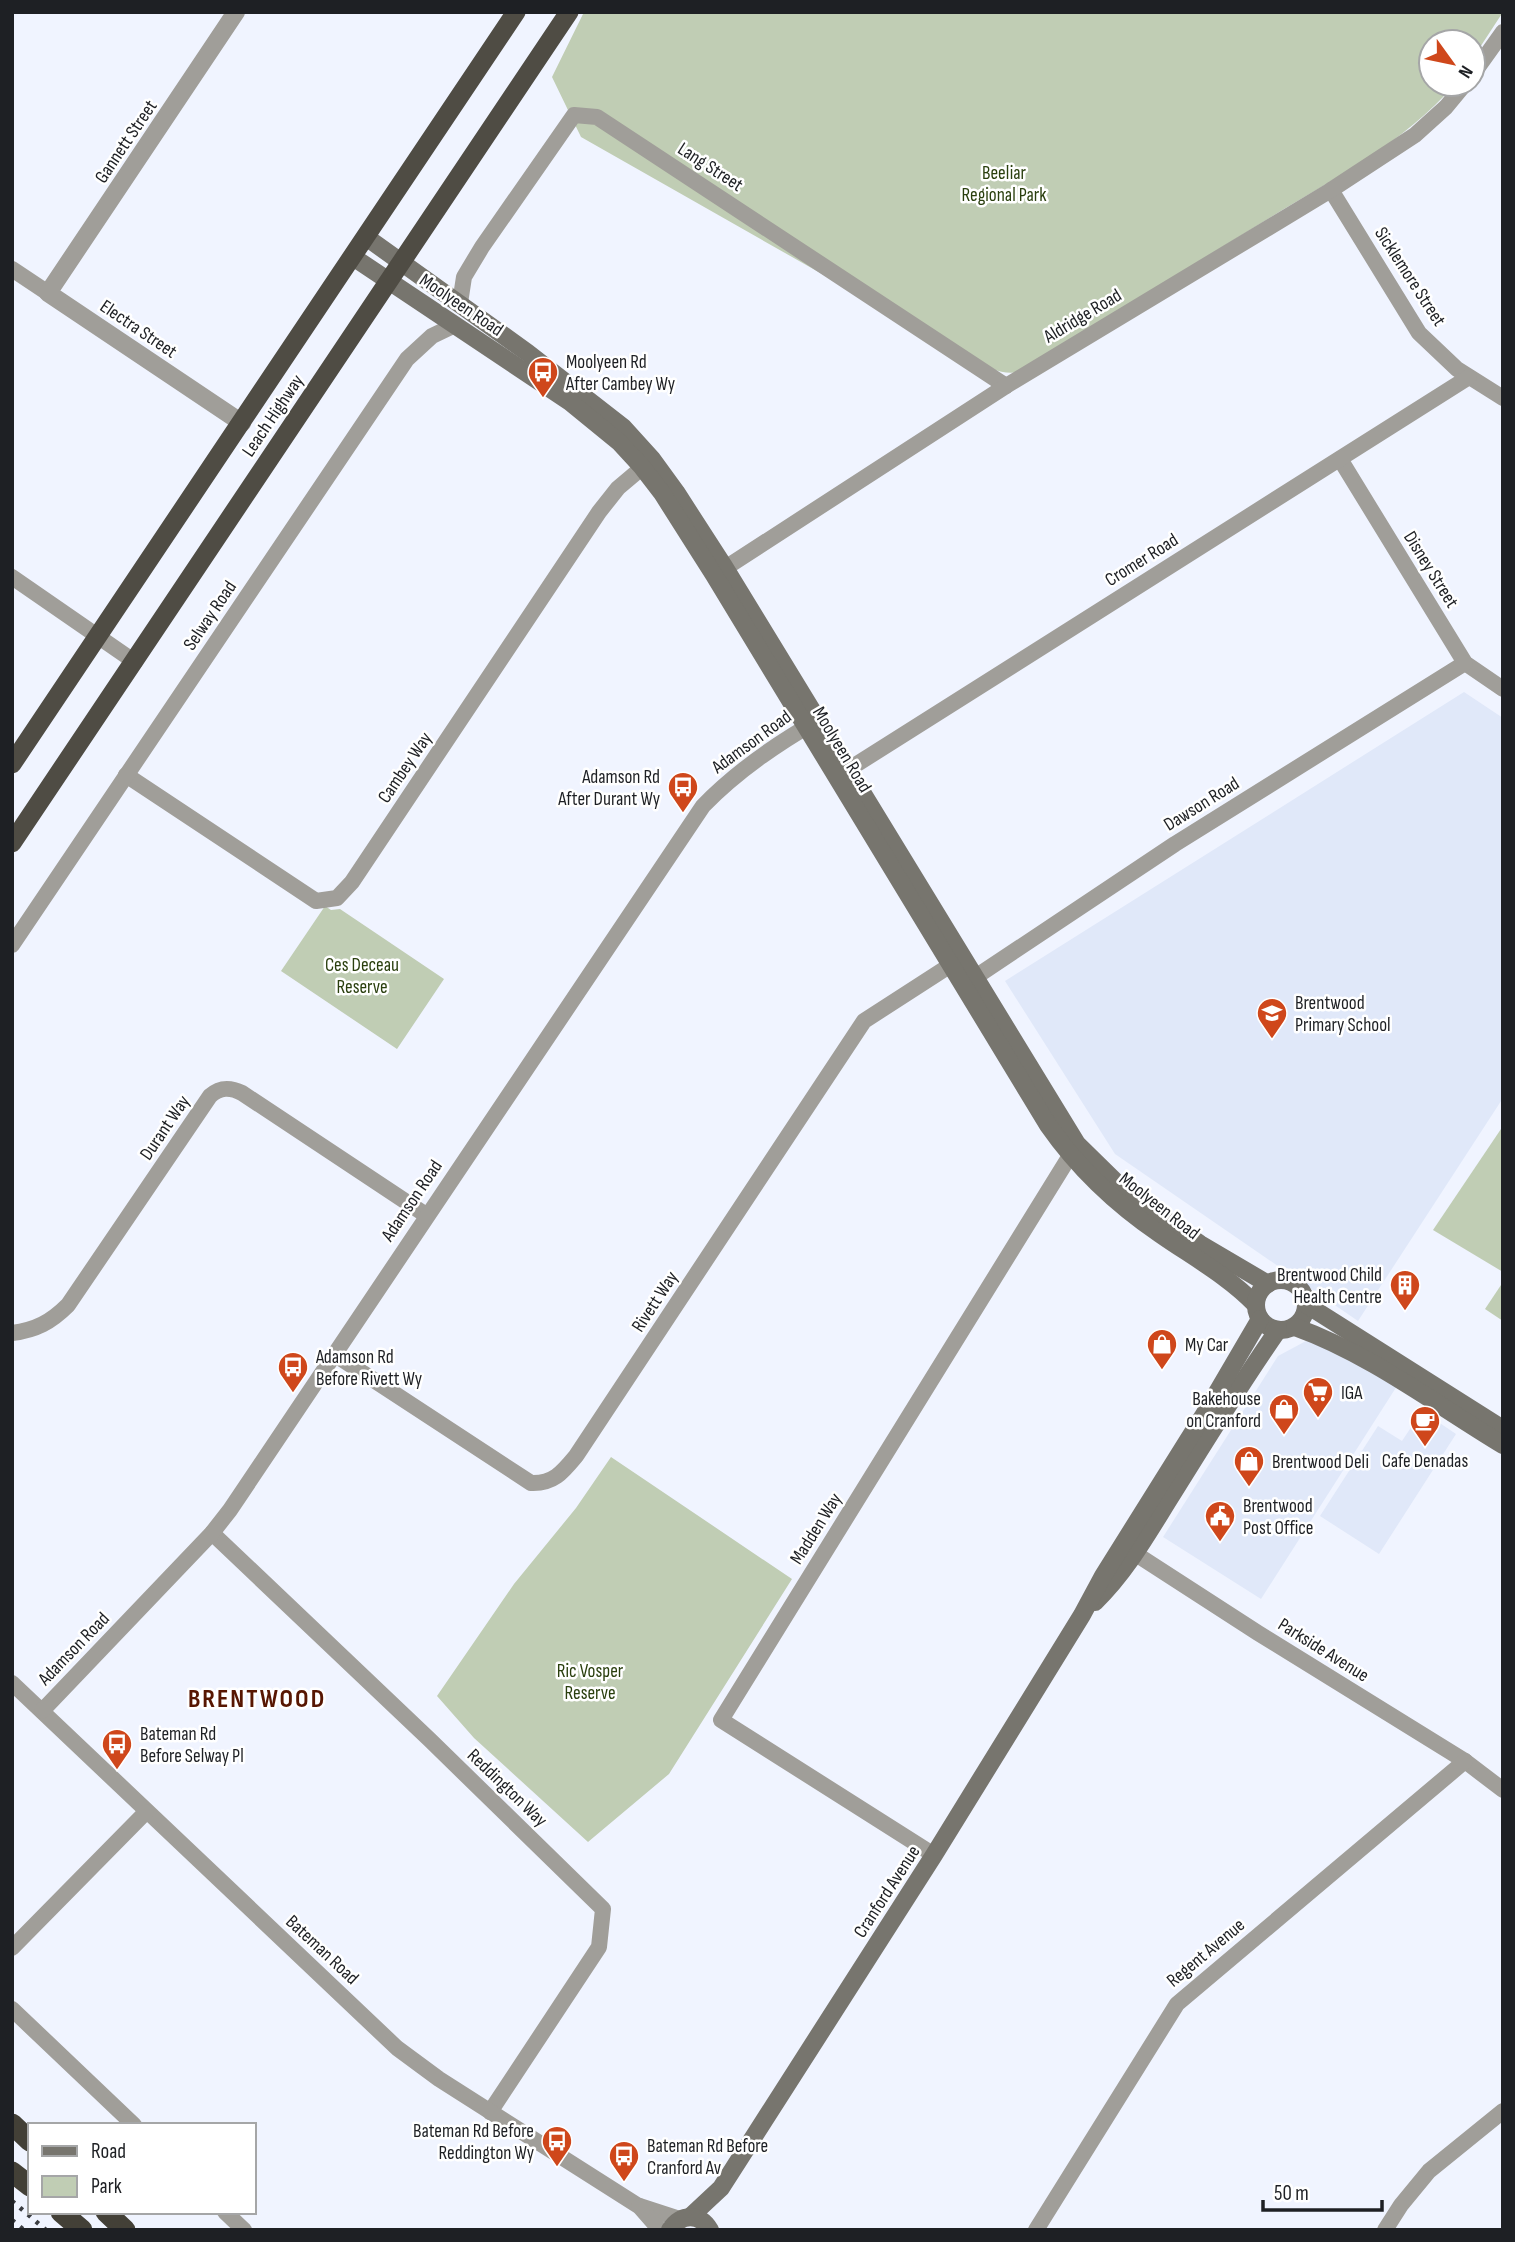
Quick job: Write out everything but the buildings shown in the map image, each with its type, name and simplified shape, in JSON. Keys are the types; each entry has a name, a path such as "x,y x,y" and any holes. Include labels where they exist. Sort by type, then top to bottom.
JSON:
{"highway":[{"name":"Leach Highway","path":"12,764 516,12"},
{"name":"Leach Highway","path":"12,844 569,12"},
{"path":"12,2124 28,2139"},
{"path":"12,2172 28,2184"},
{"path":"63,2214 82,2230"},
{"path":"108,2214 125,2230"}],"main road":[{"name":"Moolyeen Road","path":"366,237 460,303 597,405 622,427 647,463 662,493 719,572 956,962 1074,1150 1124,1208 1236,1284 1269,1328 1287,1329 1325,1338 1352,1351 1503,1445"},
{"name":"Moolyeen Road","path":"353,257 570,402 647,463"},
{"name":"Moolyeen Road","path":"1074,1150 1127,1193 1200,1244 1268,1284 1276,1280 1293,1283 1300,1289 1307,1305 1503,1429"},
{"path":"1258,1312 1257,1297 1268,1284"},
{"path":"1287,1329 1301,1321 1307,1305"},
{"name":"Cranford Avenue","path":"1129,1549 1258,1312"},
{"name":"Cranford Avenue","path":"681,2222 721,2188 934,1855 1082,1615 1103,1576 1129,1549 1241,1383 1287,1329"},
{"name":"Cranford Avenue","path":"710,2229 721,2188"},
{"name":"Cranford Avenue","path":"681,2222 705,2222 710,2229"}],"street":[{"name":"Gannett Street","path":"48,293 236,12"},
{"path":"1487,54 1503,32"},
{"name":"Aldridge Road","path":"719,572 1006,386 1331,190 1415,135 1453,98"},
{"name":"Lang Street","path":"460,303 461,284 482,247 574,115 597,117 1006,386"},
{"name":"Sicklemore Street","path":"1331,190 1419,333 1457,369 1503,398"},
{"name":"Electra Street","path":"12,270 242,423"},
{"name":"Selway Road","path":"12,945 407,359 432,336 456,325"},
{"name":"Cromer Road","path":"842,774 1469,377"},
{"name":"Disney Street","path":"1340,459 1465,663 1503,689"},
{"name":"Cambey Way","path":"126,775 316,901 337,898 352,882 599,512 618,488 647,463"},
{"path":"12,577 135,662"},
{"name":"Dawson Road","path":"968,981 1175,844 1465,663"},
{"name":"Adamson Road","path":"42,1711 212,1533 230,1510 703,806 745,769 812,724"},
{"name":"Rivett Way","path":"334,1354 531,1483 546,1484 561,1475 576,1457 864,1021 956,962"},
{"name":"Durant Way","path":"12,1333 30,1331 42,1326 68,1305 216,1090 233,1089 242,1093 426,1215"},
{"name":"Madden Way","path":"934,1855 721,1720 1074,1150"},
{"name":"Reddington Way","path":"212,1533 603,1909 599,1947 490,2112"},
{"name":"Parkside Avenue","path":"1129,1549 1258,1633 1465,1761 1503,1790"},
{"name":"Bateman Road","path":"12,1683 397,2048 490,2112 637,2205 681,2222"},
{"name":"Regent Avenue","path":"1035,2230 1177,2004 1465,1761"},
{"path":"12,1948 146,1812"},
{"path":"12,2009 132,2123"},
{"path":"1385,2230 1401,2205 1429,2171 1503,2111"},
{"name":"Bateman Road","path":"637,2205 660,2230"},
{"path":"227,2214 244,2230"}],"shaded area":[{"name":"Brentwood Primary School","path":"1464,692 1503,718 1503,1098 1358,1321 1115,1154 1005,981"},
{"path":"1306,1341 1334,1346 1397,1386 1261,1599 1163,1537 1278,1356"},
{"path":"1422,1411 1456,1434 1379,1554 1320,1516 1378,1426 1402,1441"}],"green space":[{"name":"Beeliar Regional Park","path":"584,12 1503,12 1487,37 1487,28 1417,28 1417,98 1442,98 1392,141 1023,371 1010,373 975,361 581,137 552,77"},
{"name":"Ces Deceau Reserve","path":"325,906 331,910 340,909 444,979 397,1049 281,971"},
{"path":"1503,1126 1503,1272 1433,1230"},
{"path":"1503,1282 1503,1321 1485,1309"},
{"name":"Ric Vosper Reserve","path":"611,1457 792,1579 669,1774 588,1842 474,1738 437,1696 514,1584 576,1508"}],"railway":[{"path":"12,2201 46,2230"},
{"path":"12,2220 24,2230"}],"place":[{"name":"Moolyeen Rd After Cambey Wy","path":"543,399"},
{"name":"Adamson Rd After Durant Wy","path":"683,814"},
{"name":"Brentwood Primary School","path":"1272,1040"},
{"name":"Brentwood Child Health Centre","path":"1405,1312"},
{"name":"My Car","path":"1162,1371"},
{"name":"Adamson Rd Before Rivett Wy","path":"293,1394"},
{"name":"IGA","path":"1318,1419"},
{"name":"Bakehouse on Cranford","path":"1284,1436"},
{"name":"Cafe Denadas","path":"1425,1448"},
{"name":"Brentwood Deli","path":"1249,1488"},
{"name":"Brentwood Post Office","path":"1220,1543"},
{"name":"Bateman Rd Before Selway Pl","path":"117,1771"},
{"name":"Bateman Rd Before Reddington Wy","path":"557,2168"},
{"name":"Bateman Rd Before Cranford Av","path":"624,2183"}],"district":[{"name":"BRENTWOOD","path":"257,1698"}]}
